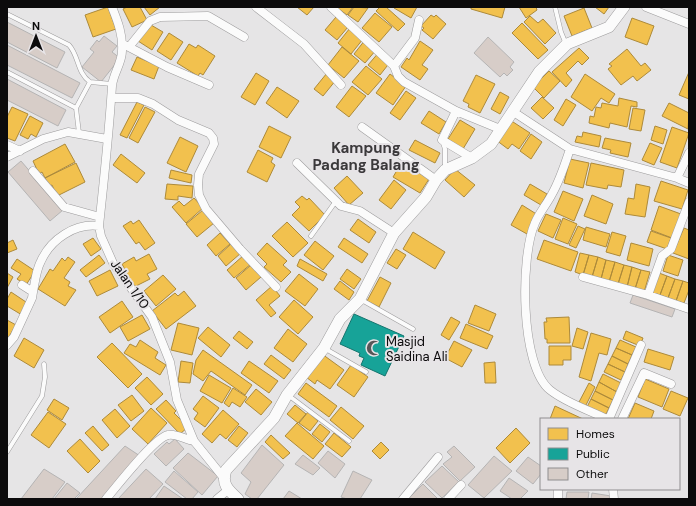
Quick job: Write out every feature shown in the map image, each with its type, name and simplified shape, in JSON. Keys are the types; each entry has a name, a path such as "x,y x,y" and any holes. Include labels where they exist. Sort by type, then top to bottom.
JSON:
{"street":[{"name":"Jalan 1/10","path":"112,7 126,45 112,84 111,119 107,139 99,226 101,236 113,263 152,317 170,362 177,400 194,441 223,477"},
{"path":"256,7 304,44 341,85"},
{"path":"331,7 394,66 398,76 404,82 456,111 500,129"},
{"path":"238,499 228,490 223,477 226,470 274,418 287,395 324,348 340,319 360,299 394,233 426,197 436,180 445,170 472,158 491,144 539,72 567,44 609,27 624,7"},
{"path":"646,7 689,24"},
{"path":"209,85 167,67 126,45 150,21 160,17 208,16 244,37"},
{"path":"394,66 416,38 419,20"},
{"path":"112,98 138,98 209,133 213,138 214,144 200,174 198,185 199,195 206,208 240,249 276,287"},
{"path":"456,111 442,140 472,158"},
{"path":"512,111 570,149 677,178 689,183"},
{"path":"362,127 436,180"},
{"path":"7,157 49,138 68,132 107,139"},
{"path":"7,145 20,151"},
{"path":"570,149 552,194 534,223 528,252 524,282 530,347 539,375 549,390 606,418"},
{"path":"677,178 689,153"},
{"path":"297,163 342,206 360,211 394,233"},
{"path":"33,170 64,207 100,217"},
{"path":"648,295 662,256 671,249 689,202"},
{"path":"7,345 14,337 29,307 40,261 53,243 77,228 89,225 99,226"},
{"path":"583,277 648,295 689,309"},
{"path":"22,285 33,292"},
{"path":"608,418 641,345"},
{"path":"622,418 644,373 671,384"},
{"path":"106,499 154,443 166,435 176,435 184,439 194,441"},
{"path":"403,499 438,457"},
{"path":"448,499 461,485"},
{"path":"217,499 228,490"}],"lane":[{"path":"555,7 561,32 567,44"},
{"path":"7,14 69,45 75,51 83,76 90,82 112,84"},
{"path":"7,72 76,108"},
{"path":"79,133 76,108 90,82"},
{"path":"442,140 445,150 445,170"},
{"path":"311,236 336,201"},
{"path":"360,299 412,329"},
{"path":"324,348 366,372"},
{"path":"7,452 42,396 45,377 44,364"},
{"path":"287,395 349,441"}],"building: Homes":[{"path":"108,7 116,29 93,37 85,15"},
{"path":"127,7 140,7 147,20 132,27 123,9"},
{"path":"144,7 160,7 150,15"},
{"path":"297,7 314,7 307,15"},
{"path":"336,7 353,7 347,15"},
{"path":"354,7 368,8 358,22 348,15"},
{"path":"380,7 386,7 405,24 398,31 376,11"},
{"path":"394,7 417,7 411,18"},
{"path":"471,7 505,7 502,18 471,9"},
{"path":"519,7 536,7 537,10 526,18"},
{"path":"595,7 609,7 604,14"},
{"path":"584,8 592,28 572,36 564,16"},
{"path":"375,13 392,27 379,42 362,28"},
{"path":"431,15 434,17 436,15 446,24 433,39 422,30 424,28 421,26"},
{"path":"530,16 538,23 543,19 556,33 545,44 524,22"},
{"path":"336,17 348,27 337,40 325,30"},
{"path":"632,18 654,26 647,45 625,37"},
{"path":"522,23 548,50 538,59 512,33"},
{"path":"151,25 163,32 152,50 138,41 146,29 148,30"},
{"path":"350,28 363,39 351,54 338,43"},
{"path":"169,33 183,42 171,60 157,51"},
{"path":"365,40 376,50 365,63 354,54"},
{"path":"420,41 433,50 422,65 428,69 420,80 401,67 407,58 409,60"},
{"path":"189,44 196,48 198,45 215,56 203,75 200,73 198,76 177,63"},
{"path":"342,47 359,61 344,78 328,65"},
{"path":"579,48 589,58 582,65 578,61 566,73 572,80 566,87 552,72"},
{"path":"627,49 641,66 645,63 651,70 637,81 633,76 621,85 608,69 612,66 609,64"},
{"path":"380,51 391,61 380,75 368,65"},
{"path":"137,57 159,66 154,79 131,70"},
{"path":"366,66 382,79 368,95 352,82"},
{"path":"549,71 560,81 544,98 533,87"},
{"path":"689,72 689,99 679,95"},
{"path":"256,73 269,81 255,105 241,97"},
{"path":"327,73 336,80 323,96 314,89"},
{"path":"390,74 406,86 393,105 376,93"},
{"path":"585,74 615,94 609,103 601,98 592,111 571,97"},
{"path":"476,75 495,84 480,113 468,107 469,104 463,101"},
{"path":"352,86 366,96 349,117 336,107"},
{"path":"277,87 299,101 287,118 266,103"},
{"path":"406,91 416,98 400,120 390,113"},
{"path":"500,92 509,97 500,114 491,109"},
{"path":"542,97 554,108 543,119 531,108"},
{"path":"619,98 637,102 637,107 631,106 627,127 610,123 609,128 589,123 590,116 594,117 596,107 601,108 602,103 618,106"},
{"path":"566,99 576,105 563,126 554,120"},
{"path":"137,102 144,105 127,138 120,135"},
{"path":"669,103 689,113 688,129 662,116"},
{"path":"12,107 28,114 15,141 7,138 7,117"},
{"path":"145,107 155,112 138,143 129,138"},
{"path":"633,108 645,110 641,131 629,129"},
{"path":"429,111 446,122 439,134 421,123"},
{"path":"30,116 43,123 36,137 31,134 28,139 20,135"},
{"path":"460,120 475,129 463,149 448,139"},
{"path":"510,120 530,133 519,149 512,144 508,149 496,140"},
{"path":"269,126 291,137 281,158 259,147"},
{"path":"655,126 667,130 663,144 651,140"},
{"path":"672,127 689,133 677,168 660,162"},
{"path":"583,132 601,136 599,147 575,142 577,136 582,137"},
{"path":"531,134 542,142 531,159 520,151"},
{"path":"180,137 198,146 186,172 167,163"},
{"path":"605,138 631,143 628,157 610,153 611,150 602,148"},
{"path":"415,140 440,153 435,163 409,150"},
{"path":"650,143 662,148 654,165 642,160"},
{"path":"65,144 75,162 45,178 42,172 39,174 33,161"},
{"path":"258,150 273,158 271,162 275,165 267,182 247,172"},
{"path":"121,154 145,173 137,183 113,165"},
{"path":"570,159 589,163 583,188 564,183"},
{"path":"402,162 429,179 420,193 393,177"},
{"path":"76,163 85,182 57,196 52,185 49,186 45,178"},
{"path":"591,163 624,170 621,187 608,185 607,189 586,185"},
{"path":"455,169 475,185 464,197 445,180"},
{"path":"171,170 192,175 191,183 169,178"},
{"path":"347,176 363,193 349,205 334,188"},
{"path":"394,180 406,190 391,209 379,200"},
{"path":"661,181 688,190 682,209 654,201"},
{"path":"167,184 193,186 192,198 178,196 178,200 165,199"},
{"path":"530,184 547,194 541,205 524,195"},
{"path":"636,184 650,187 645,217 625,214 628,198 634,199"},
{"path":"563,191 583,199 574,221 554,212"},
{"path":"592,195 613,204 606,224 584,216"},
{"path":"302,196 307,200 309,198 325,215 309,231 292,215 300,207 295,202"},
{"path":"194,198 203,208 186,223 172,207 179,201 184,206"},
{"path":"522,205 538,215 527,234 511,225"},
{"path":"659,206 681,214 672,238 651,230"},
{"path":"203,210 214,223 197,237 186,224"},
{"path":"546,214 561,220 553,238 538,231"},
{"path":"563,218 577,224 568,244 555,239"},
{"path":"358,219 376,232 369,243 350,230"},
{"path":"139,220 155,243 145,250 139,242 136,244 123,226 131,221 133,224"},
{"path":"287,222 308,243 293,257 272,236"},
{"path":"578,226 585,229 576,248 569,245"},
{"path":"586,227 610,234 606,247 583,240"},
{"path":"684,228 689,230 689,259 673,253"},
{"path":"651,231 671,238 667,249 647,242"},
{"path":"413,232 445,252 435,269 403,249"},
{"path":"612,232 626,236 620,256 606,252"},
{"path":"220,233 230,244 216,256 207,245"},
{"path":"93,238 101,249 91,256 83,244"},
{"path":"344,238 368,254 362,263 338,247"},
{"path":"13,240 17,249 7,253 7,243"},
{"path":"544,240 578,252 571,271 537,259"},
{"path":"315,241 334,256 323,270 304,255"},
{"path":"232,243 241,253 226,266 218,256"},
{"path":"267,243 287,261 283,265 291,272 281,282 264,267 267,264 257,254"},
{"path":"631,243 653,249 649,266 627,260"},
{"path":"396,249 406,255 397,269 387,263"},
{"path":"580,253 589,255 583,275 575,272"},
{"path":"149,254 157,269 147,274 150,279 134,287 122,264 134,257 136,261"},
{"path":"99,255 105,263 86,277 80,270"},
{"path":"244,255 251,264 234,278 227,270"},
{"path":"589,255 598,257 592,277 583,275"},
{"path":"668,255 683,260 678,276 663,271"},
{"path":"68,257 75,262 64,278 70,282 68,286 76,290 65,306 38,289 50,269 53,271 62,258 65,261"},
{"path":"598,257 606,260 601,279 592,277"},
{"path":"17,259 35,271 26,285 17,279 21,274 11,268"},
{"path":"300,259 327,274 323,281 297,266"},
{"path":"606,260 615,262 609,282 601,279"},
{"path":"615,262 624,265 618,284 609,282"},
{"path":"251,265 261,277 246,290 236,278"},
{"path":"624,265 632,267 627,287 618,284"},
{"path":"632,267 641,270 635,289 627,287"},
{"path":"347,269 361,279 354,289 340,279"},
{"path":"110,270 118,286 97,296 89,281"},
{"path":"641,270 650,272 644,292 635,289"},
{"path":"7,273 13,277 7,288"},
{"path":"659,273 667,276 660,295 652,293"},
{"path":"299,274 318,289 305,306 285,291"},
{"path":"163,275 176,289 156,306 144,291"},
{"path":"667,276 675,279 668,298 660,295"},
{"path":"380,277 391,283 379,307 367,301"},
{"path":"675,279 683,281 676,301 668,298"},
{"path":"340,281 354,292 349,300 334,289"},
{"path":"683,281 689,283 689,290 684,303 676,301"},
{"path":"272,286 280,296 269,305 276,313 271,317 256,300"},
{"path":"184,291 196,306 166,329 152,311 175,293 178,296"},
{"path":"11,292 29,304 22,315 7,306 7,299"},
{"path":"294,300 313,317 298,334 279,317"},
{"path":"122,301 133,317 110,333 99,317"},
{"path":"475,305 496,314 489,331 468,323"},
{"path":"142,315 150,329 128,341 120,327"},
{"path":"451,317 460,322 449,340 441,335"},
{"path":"569,317 570,343 547,343 547,339 545,339 544,322 547,322 546,318"},
{"path":"7,320 16,325 7,340"},
{"path":"178,323 199,328 192,355 171,350"},
{"path":"466,324 493,336 487,349 460,338"},
{"path":"208,327 230,345 221,357 198,338"},
{"path":"577,328 588,332 583,349 572,346"},
{"path":"288,329 307,344 293,362 274,348"},
{"path":"239,331 253,342 247,349 233,338"},
{"path":"626,331 643,338 640,346 623,339"},
{"path":"591,333 611,339 607,355 599,353 591,381 579,377"},
{"path":"24,338 44,350 34,368 14,356"},
{"path":"140,340 158,352 155,358 166,365 160,375 124,353 130,344 136,347"},
{"path":"620,340 636,347 632,355 616,348"},
{"path":"454,341 472,350 462,367 445,358"},
{"path":"112,343 142,374 128,388 97,357"},
{"path":"549,346 571,346 571,360 563,360 563,365 549,365"},
{"path":"616,348 632,355 628,364 612,356"},
{"path":"648,349 674,357 670,370 644,362"},
{"path":"203,350 252,385 245,395 211,371 203,381 193,374 196,360"},
{"path":"322,354 344,370 330,389 317,380 315,384 306,377"},
{"path":"271,355 291,370 284,379 264,364"},
{"path":"612,356 628,364 625,372 608,364"},
{"path":"181,361 193,363 190,383 178,382"},
{"path":"249,361 278,381 269,393 241,373"},
{"path":"495,362 496,383 485,383 484,363"},
{"path":"608,364 625,372 621,380 604,372"},
{"path":"351,365 368,377 354,397 337,385"},
{"path":"603,374 621,383 617,392 599,382"},
{"path":"209,375 231,388 222,403 200,391"},
{"path":"147,377 163,394 151,405 135,388"},
{"path":"645,379 669,389 662,407 638,397"},
{"path":"599,382 617,392 613,400 595,391"},
{"path":"306,383 337,406 329,417 298,394"},
{"path":"589,383 595,387 585,407 578,404"},
{"path":"233,388 247,397 240,407 232,402 229,407 224,403"},
{"path":"256,389 272,402 261,415 245,402"},
{"path":"595,391 613,400 609,408 591,399"},
{"path":"671,391 688,398 680,416 663,409"},
{"path":"132,395 144,411 131,421 118,405"},
{"path":"203,396 219,408 205,427 194,419 198,413 193,409"},
{"path":"54,399 69,408 62,420 47,410"},
{"path":"591,399 609,408 605,416 587,407"},
{"path":"166,400 176,411 174,413 188,427 180,434 156,409"},
{"path":"635,403 654,411 651,418 628,418"},
{"path":"295,405 306,414 298,423 287,414"},
{"path":"555,406 581,418 550,418"},
{"path":"341,407 364,426 353,439 330,420"},
{"path":"151,408 167,423 148,444 132,429"},
{"path":"115,409 130,426 117,438 102,420"},
{"path":"223,410 239,424 226,439 220,434 212,443 202,434"},
{"path":"48,412 66,424 49,448 31,435"},
{"path":"308,412 318,421 310,431 299,423"},
{"path":"297,423 324,446 313,459 285,436"},
{"path":"320,424 330,432 322,442 312,434"},
{"path":"93,426 109,445 102,451 85,433"},
{"path":"239,426 248,433 237,447 228,440"},
{"path":"516,428 530,443 510,463 496,448"},
{"path":"334,433 351,447 342,457 325,444"},
{"path":"271,435 290,453 283,459 265,442"},
{"path":"80,439 100,461 88,473 67,451"},
{"path":"381,442 389,450 380,459 372,451"}],"building: Public":[{"name":"Masjid Saidina Ali","path":"354,314 404,336 385,376 361,365 364,358 359,356 360,353 340,344"}],"building: Other":[{"path":"7,22 65,52 57,68 7,42"},
{"path":"104,36 117,46 112,52 120,58 101,82 82,67 94,52 90,49 97,40 99,42"},
{"path":"488,37 514,62 510,67 513,70 507,76 504,73 500,77 474,53"},
{"path":"7,45 80,83 72,98 7,65"},
{"path":"7,79 66,110 58,126 7,100"},
{"path":"21,161 63,210 50,221 8,172"},
{"path":"633,295 675,309 672,317 630,303"},
{"path":"175,439 184,449 166,466 154,454 167,442 169,444"},
{"path":"262,445 284,465 257,499 252,499 245,494 251,482 241,473"},
{"path":"125,446 140,456 102,499 76,499"},
{"path":"454,446 475,467 460,481 443,464 452,457 447,452"},
{"path":"328,451 345,464 335,478 318,463"},
{"path":"188,453 218,476 202,495 173,468"},
{"path":"303,455 320,468 313,475 295,464"},
{"path":"494,456 512,471 484,498 468,485"},
{"path":"528,457 540,465 540,475 533,484 516,471"},
{"path":"442,466 459,482 442,498 425,482"},
{"path":"44,469 65,482 52,499 21,499"},
{"path":"146,469 163,484 149,499 118,499"},
{"path":"174,471 198,492 192,499 187,499 165,482"},
{"path":"353,471 372,480 360,499 347,499 341,497"},
{"path":"509,478 528,491 520,499 512,499 500,491"},
{"path":"67,483 80,493 74,499 54,499"},
{"path":"423,484 438,499 408,499"},
{"path":"164,486 183,499 155,499"},
{"path":"289,491 302,499 283,499"},
{"path":"567,492 589,492 588,499 566,499"},
{"path":"592,493 611,496 610,499 591,499"}],"place":[{"name":"Masjid Saidina Ali","path":"374,348"}],"district":[{"name":"Kampung Padang Balang","path":"366,156"}]}
